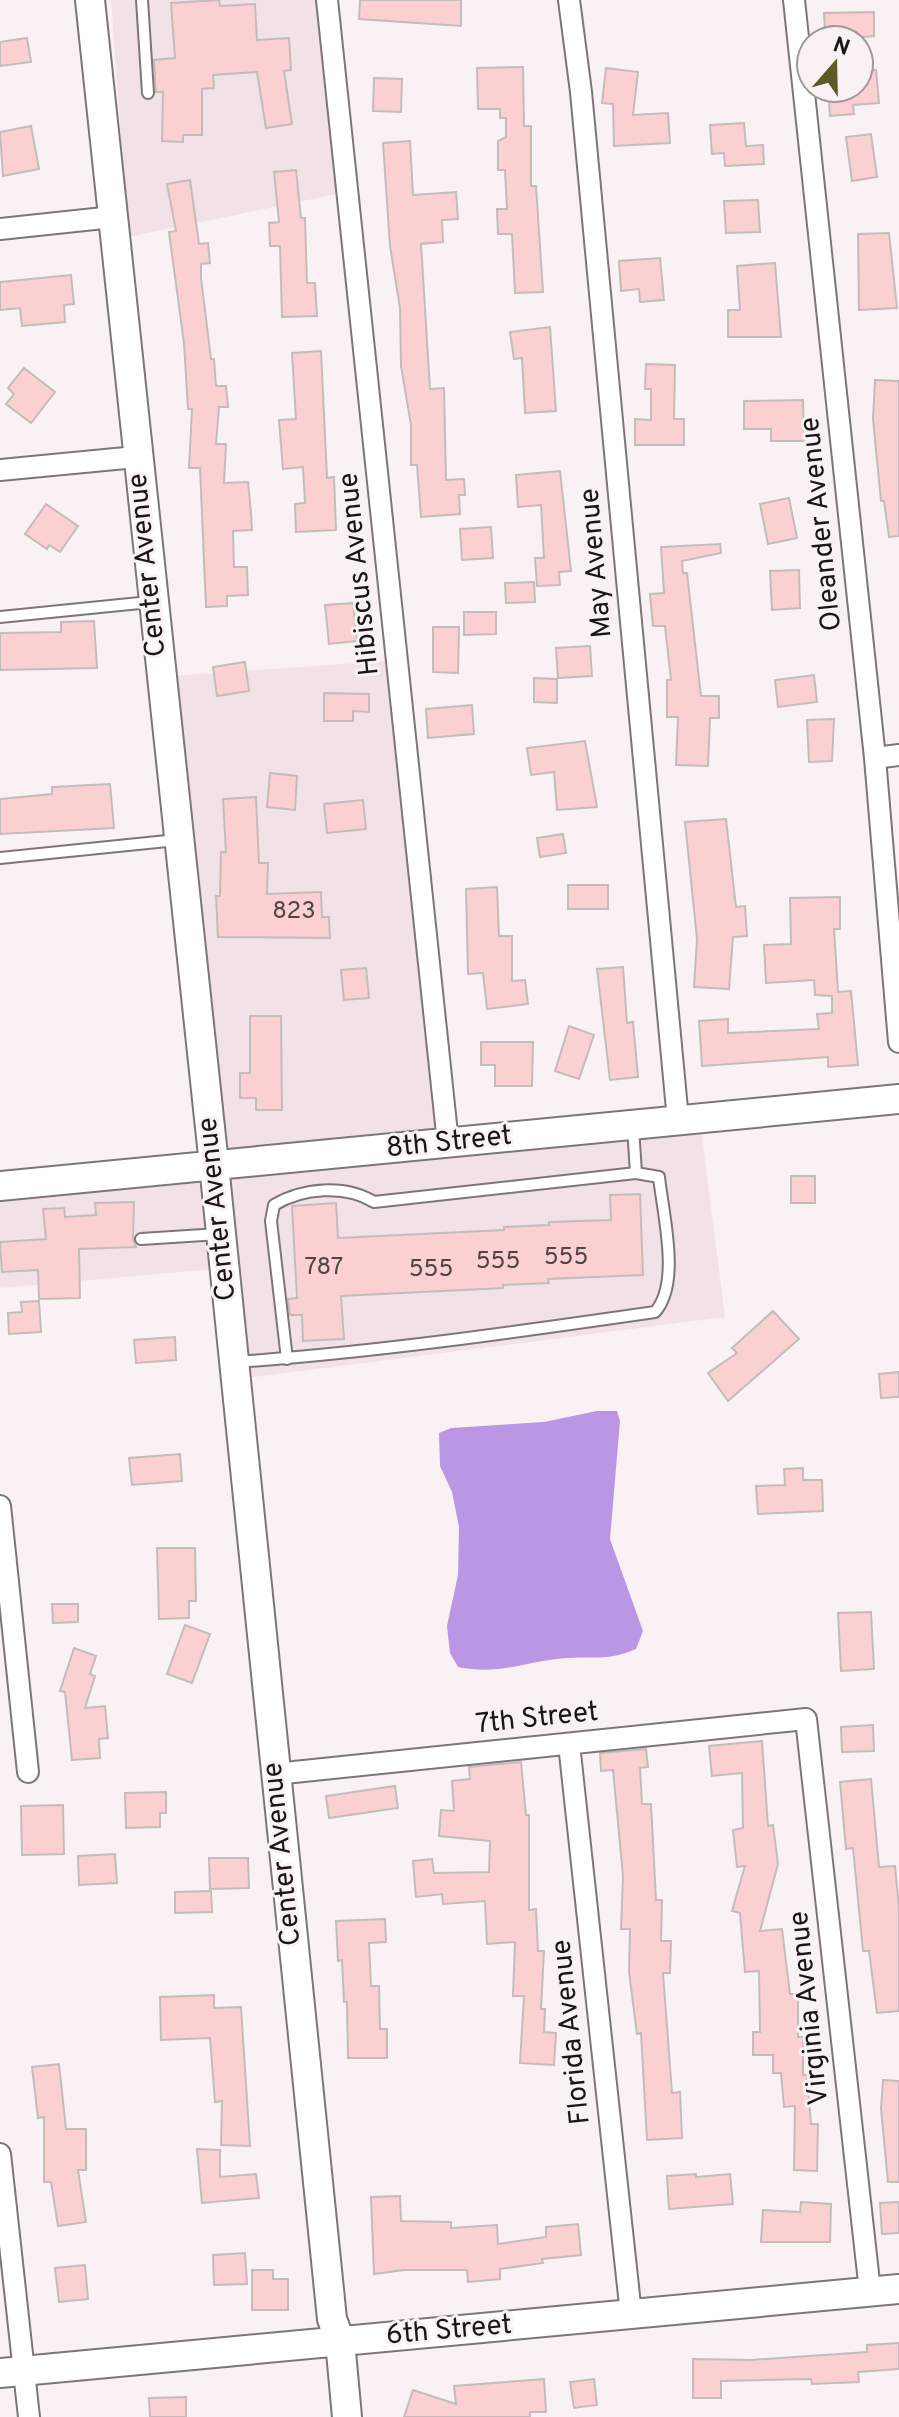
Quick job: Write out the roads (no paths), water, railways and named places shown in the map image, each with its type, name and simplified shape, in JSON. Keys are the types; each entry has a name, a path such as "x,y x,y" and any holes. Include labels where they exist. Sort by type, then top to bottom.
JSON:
{"street":[{"name":"Center Avenue","path":"90,0 136,457 214,1165 332,2319 340,2341 347,2417"},
{"name":"Hibiscus Avenue","path":"327,0 448,1143"},
{"name":"May Avenue","path":"569,0 581,92 678,1120"},
{"name":"Oleander Avenue","path":"794,0 875,758 899,1042"},
{"path":"0,229 113,217"},
{"path":"0,470 136,457"},
{"path":"875,758 899,755"},
{"name":"8th Street","path":"0,1186 899,1099"},
{"path":"0,1506 6,1624 28,1772"},
{"name":"7th Street","path":"275,1774 806,1719"},
{"name":"Virginia Avenue","path":"806,1719 870,2291"},
{"name":"Florida Avenue","path":"569,1744 631,2314"},
{"path":"0,2154 12,2372 29,2417"},
{"name":"6th Street","path":"12,2372 899,2289"}],"lane":[{"path":"142,0 148,93"},
{"path":"0,617 152,602"},
{"path":"0,858 179,840"},
{"path":"633,1125 636,1173"},
{"path":"234,1362 287,1359 368,1352 655,1312 665,1301 670,1283 659,1177 636,1173 374,1202 362,1194 340,1189 287,1197 274,1205 271,1221 287,1359"},
{"path":"141,1239 221,1233"}]}
